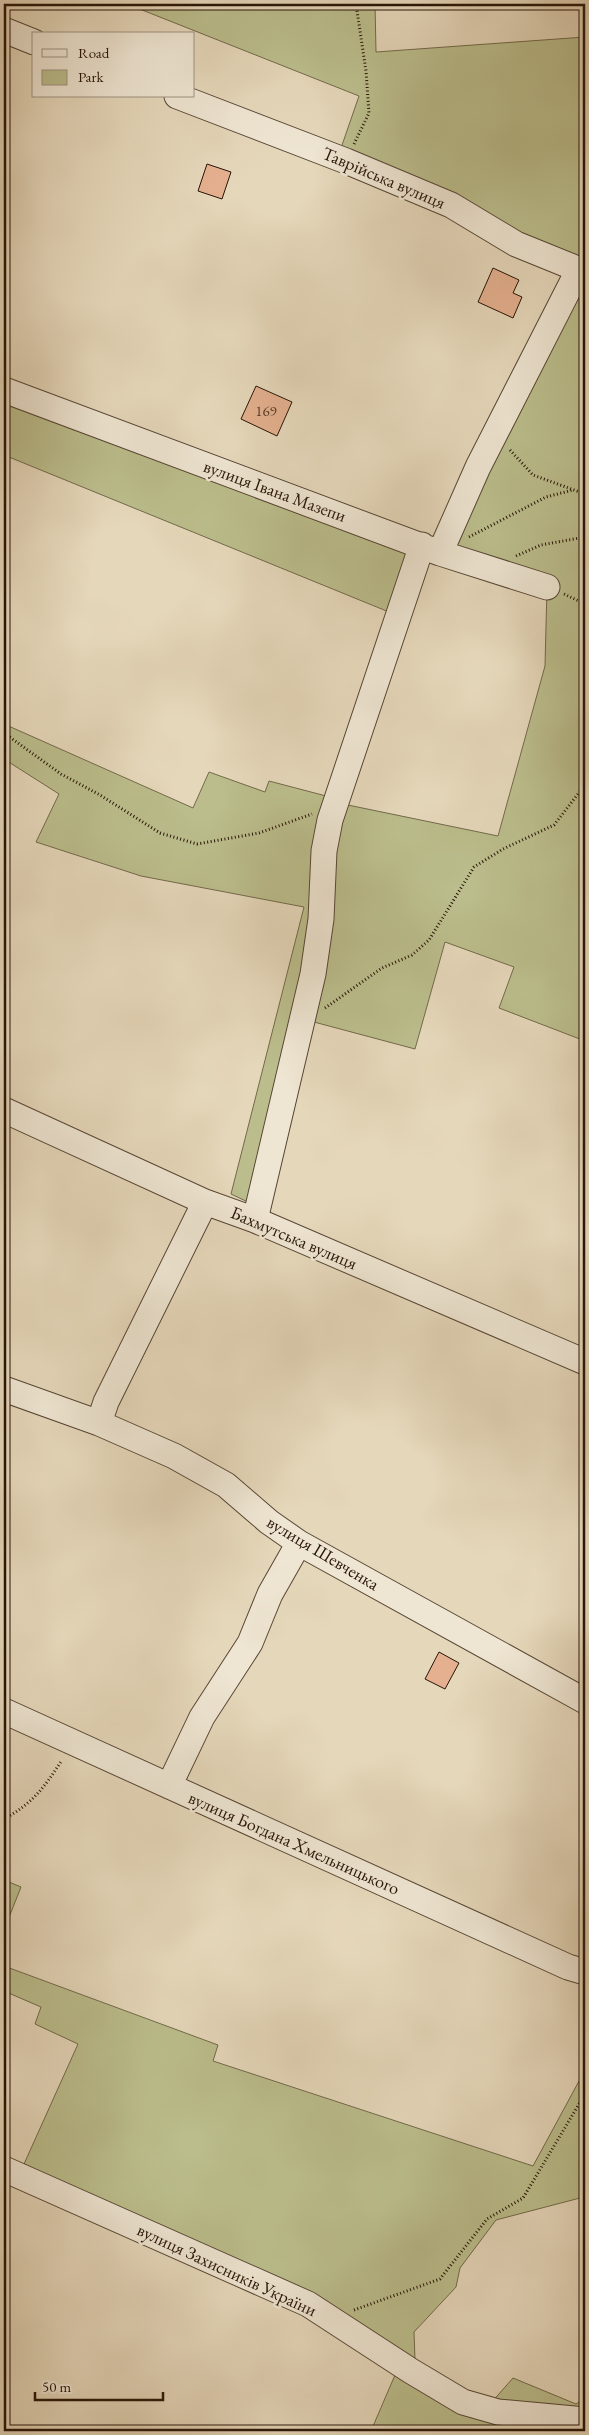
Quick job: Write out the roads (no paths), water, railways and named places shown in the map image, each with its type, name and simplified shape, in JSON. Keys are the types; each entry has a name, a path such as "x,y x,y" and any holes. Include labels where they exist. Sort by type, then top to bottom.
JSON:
{"street":[{"path":"4,30 32,41"},
{"name":"Таврійська вулиця","path":"182,98 346,161 451,205 516,244 582,270"},
{"path":"255,1220 313,974 321,919 324,851 336,805 431,549 500,426 582,270"},
{"name":"вулиця Івана Мазепи","path":"4,390 431,549 547,587"},
{"name":"Бахмутська вулиця","path":"4,1110 205,1202 255,1220 585,1362"},
{"path":"99,1423 106,1402 205,1202"},
{"name":"вулиця Шевченка","path":"4,1389 99,1423 174,1456 226,1485 269,1522 299,1543 585,1701"},
{"path":"169,1786 202,1717 250,1642 270,1594 299,1543"},
{"name":"вулиця Богдана Хмельницького","path":"4,1711 568,1967 585,1972"},
{"name":"вулиця Захисників України","path":"4,2169 308,2304 463,2402 498,2412 585,2420"}]}
